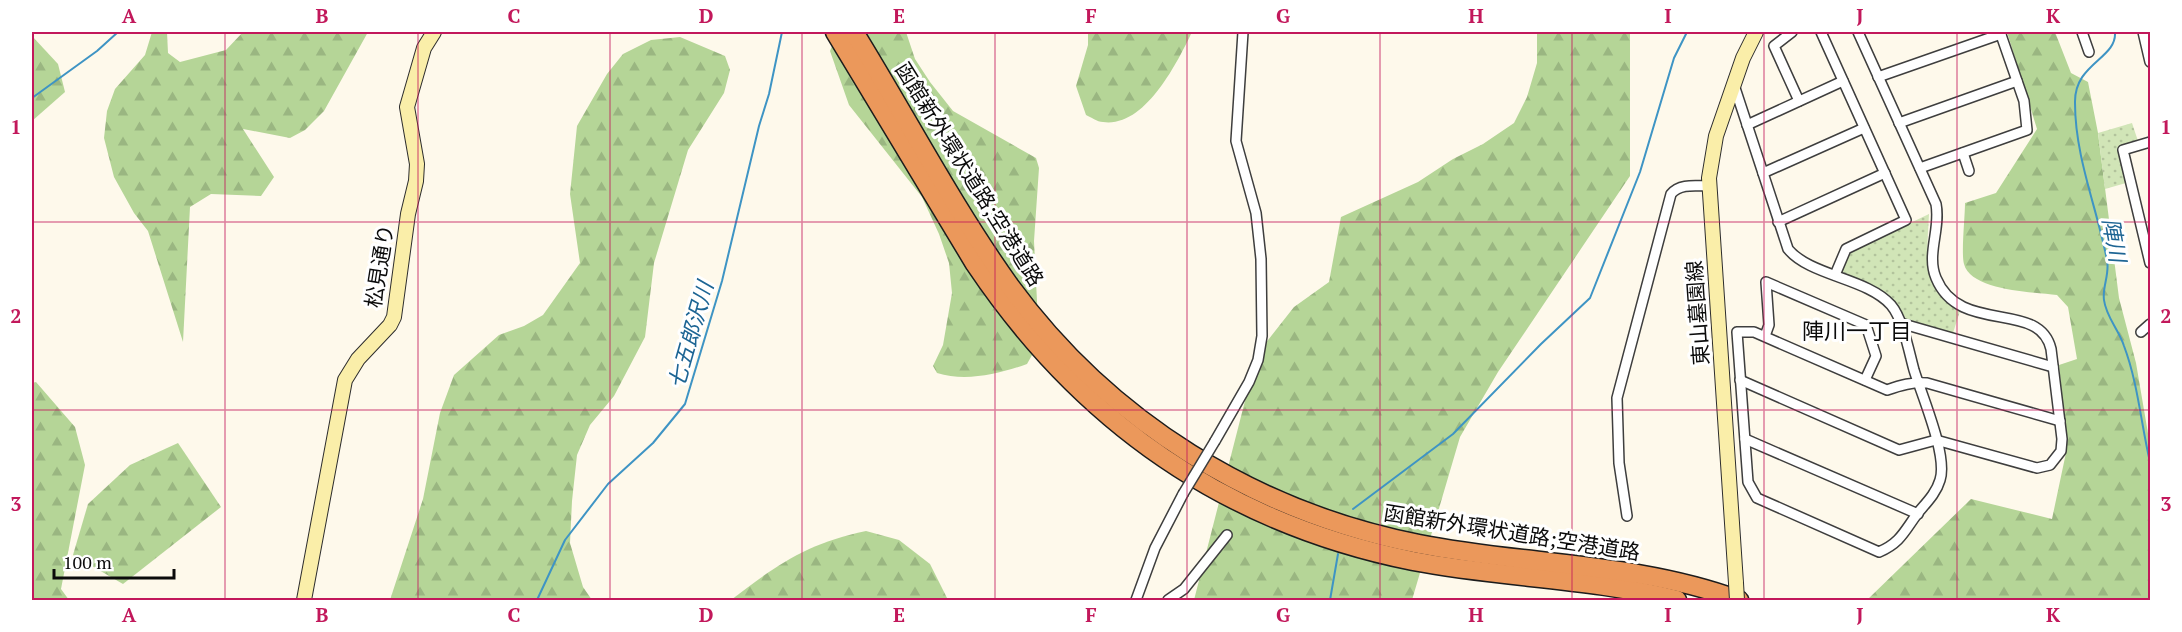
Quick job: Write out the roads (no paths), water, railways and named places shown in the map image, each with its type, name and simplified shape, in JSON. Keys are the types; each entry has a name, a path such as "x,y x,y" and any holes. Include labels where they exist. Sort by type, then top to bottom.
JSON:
{"highway":[{"name":"函館新外環状道路;空港道路","path":"843,34 989,254 1035,317 1058,345 1092,379 1127,409 1177,446 1221,473 1283,504 1374,534 1458,550 1657,577 1737,595"},
{"name":"函館新外環状道路;空港道路","path":"843,34 975,264 997,297 1045,356 1080,391 1115,423 1158,455 1202,483 1242,504 1317,536 1370,551 1456,567 1588,583 1677,600"}],"street":[{"name":"松見通り","path":"304,600 345,380 358,358 390,325 394,317 408,214 417,172 407,107 424,48 434,32"},
{"path":"1137,600 1155,548 1183,494 1250,382 1258,360 1262,336 1261,259 1256,213 1236,141 1243,32"},
{"name":"東山墓園線","path":"1737,595 1709,186 1712,151 1734,84 1756,32"},
{"path":"1792,32 1774,46 1799,101"},
{"path":"1821,32 1906,220 1846,249 1835,275"},
{"path":"1740,380 1899,450 1936,440 2037,468 2045,467 2054,461 2061,452 2060,421 2050,343 2041,329 2031,323 1983,314 1967,308 1953,300 1942,288 1936,277 1933,263 1937,210 1858,32"},
{"path":"2082,32 2089,52"},
{"path":"2143,32 2151,62"},
{"path":"1878,77 2000,33 2024,101 2027,130 1920,168"},
{"path":"1747,125 1843,81"},
{"path":"1899,123 2018,81"},
{"path":"1734,84 1785,244 1794,256 1884,298 1895,310 1900,323 1918,382 1936,440 1942,466 1940,479 1933,494 1894,546 1879,552 1757,498 1748,482 1737,332 1754,332 1765,336 1887,390 1908,383 1918,382 1927,383 2060,421"},
{"path":"1762,173 1864,128"},
{"path":"2151,142 2122,150 2151,263"},
{"path":"1963,153 1969,171"},
{"path":"1778,222 1885,173"},
{"path":"1627,516 1619,463 1617,398 1671,194 1682,187 1709,186"},
{"path":"1765,336 1769,325 1766,282 1866,325 1876,356 1865,380"},
{"path":"1900,323 2053,367"},
{"path":"2141,332 2151,324"},
{"path":"1745,439 1918,514"},
{"path":"1168,600 1184,589 1227,535"}],"waterway":[{"path":"32,98 97,51 118,32"},
{"name":"七五郎沢川","path":"537,600 565,540 608,484 653,443 685,404 722,281 759,126 769,94 782,32"},
{"path":"1353,509 1453,434 1541,344 1590,298 1640,172 1674,58 1687,32"},
{"name":"陣川","path":"2115,32 2114,41 2109,49 2081,79 2075,103 2076,123 2082,163 2107,260 2105,306 2129,360 2150,462"},
{"path":"1330,600 1338,554"}],"district":[{"name":"陣川一丁目","path":"1857,330"}]}
